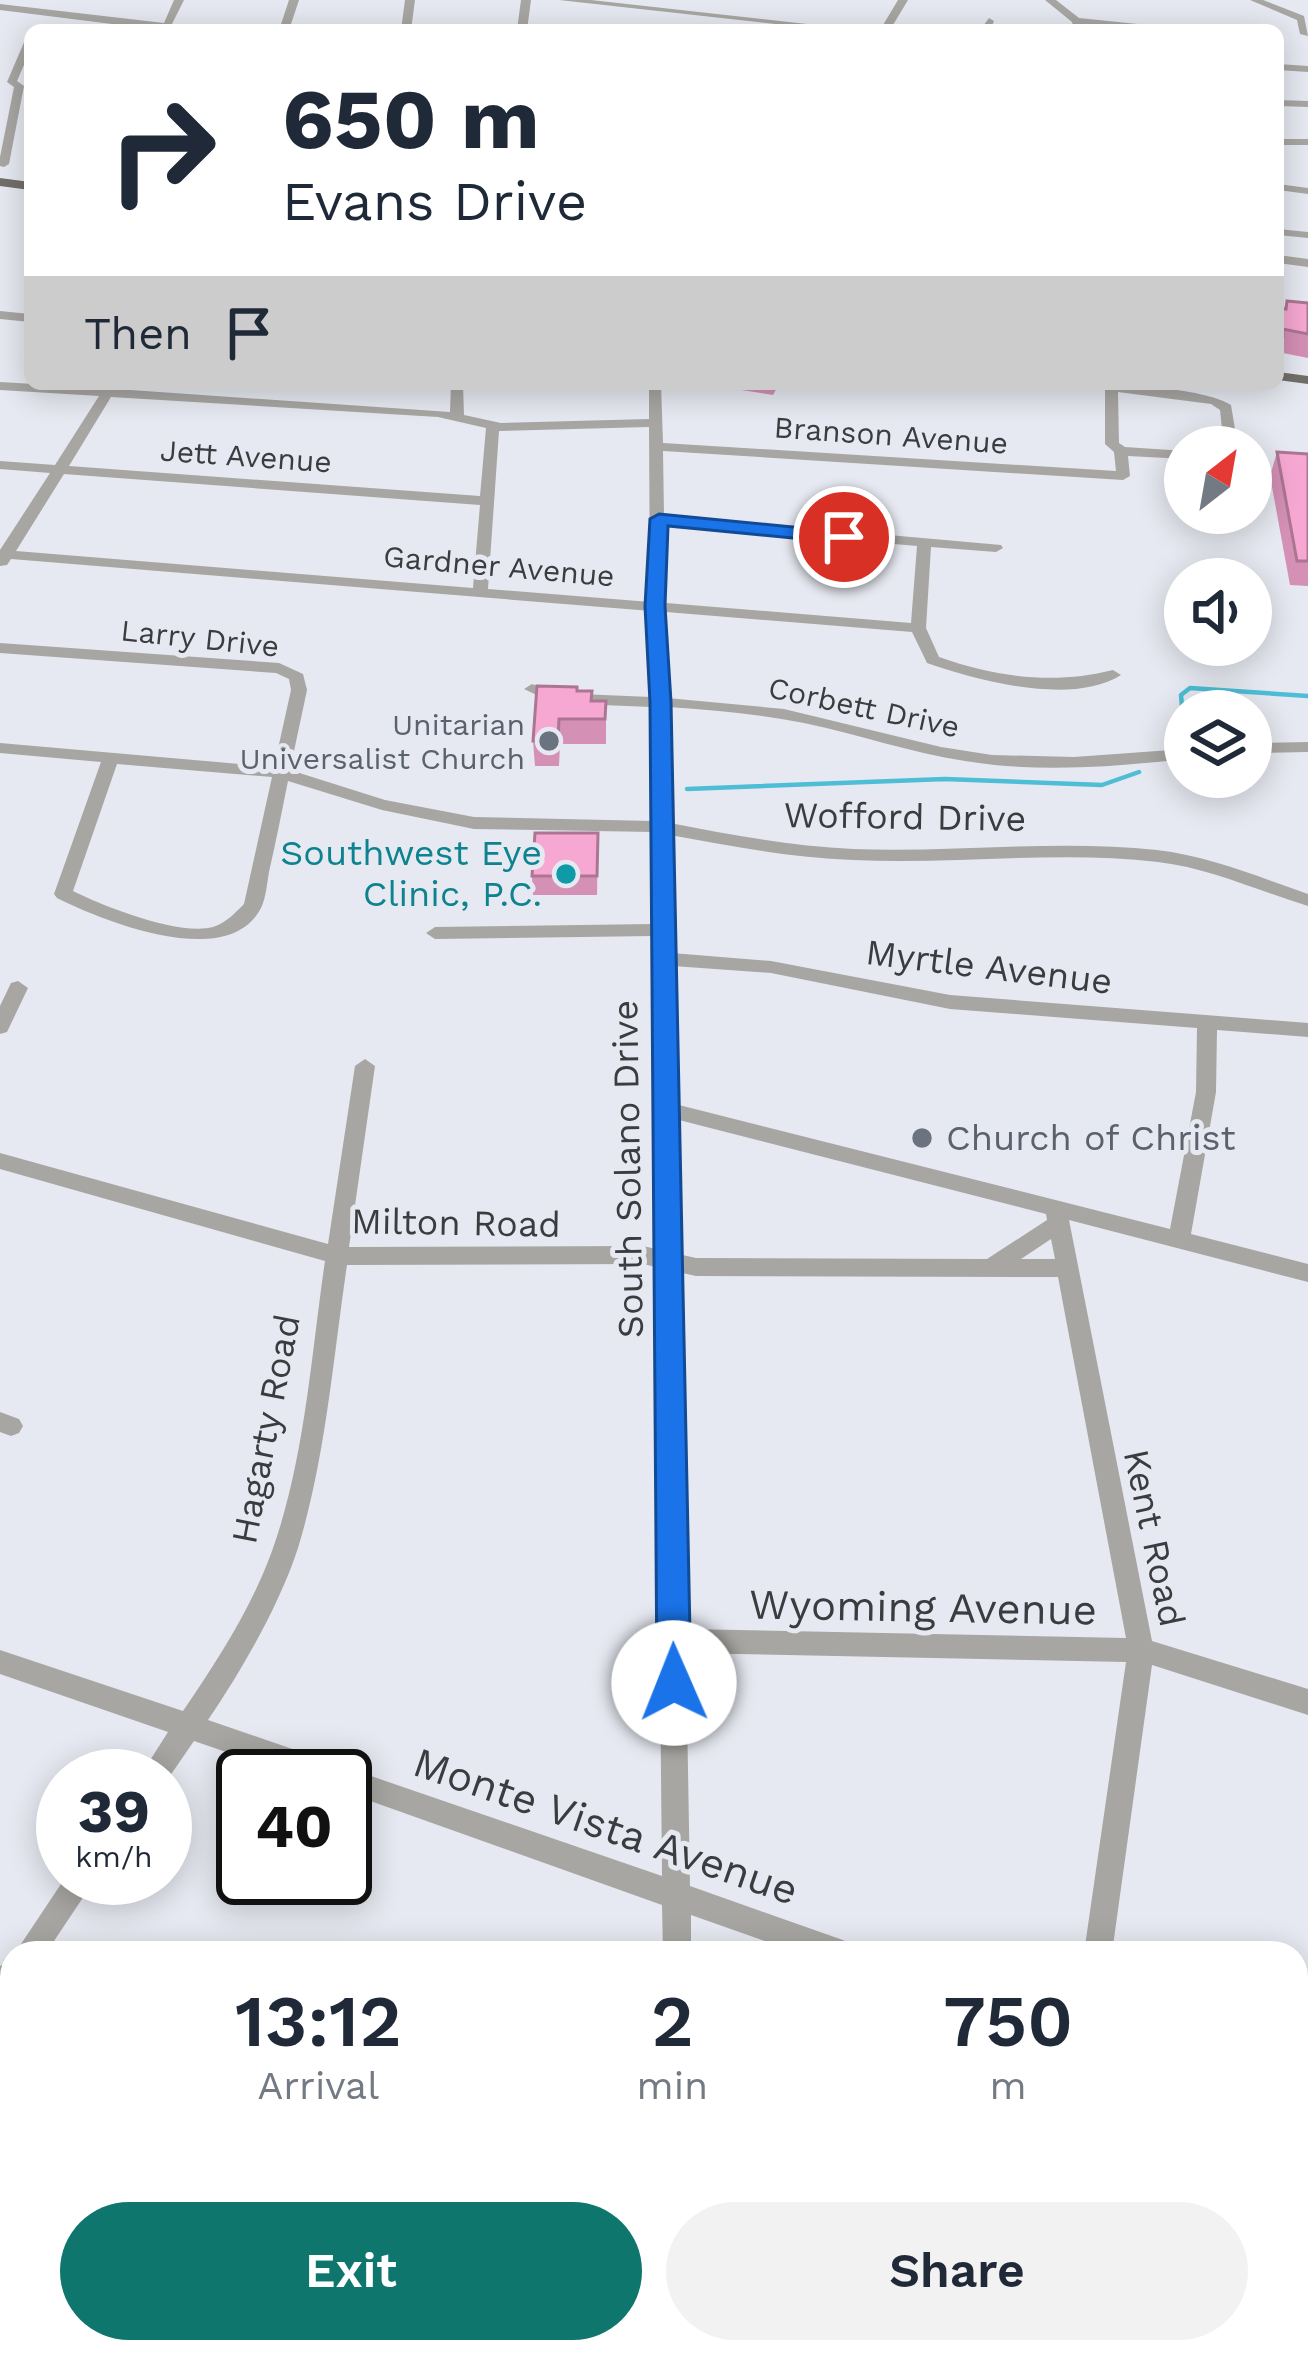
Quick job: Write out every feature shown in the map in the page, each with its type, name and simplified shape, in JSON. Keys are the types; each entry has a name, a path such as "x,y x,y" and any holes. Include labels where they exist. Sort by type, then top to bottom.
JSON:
{"street":[{"path":"42,24 58,0"},
{"path":"564,0 800,24"},
{"path":"1050,0 1075,24"},
{"path":"1255,0 1301,18 1306,34 1292,34"},
{"path":"0,7 135,24"},
{"path":"763,20 770,10"},
{"path":"24,54 12,82 24,86"},
{"path":"4,164 24,90"},
{"path":"2,558 62,470 108,390"},
{"path":"135,390 457,415 493,426 655,423"},
{"path":"457,390 457,415"},
{"name":"South Solano Drive","path":"656,390 659,519 655,606 661,702 677,1941"},
{"path":"1112,390 1112,444 1121,451 1164,453"},
{"path":"1134,390 1215,401 1226,408 1228,426"},
{"path":"480,590 493,426"},
{"name":"Branson Avenue","path":"656,448 1123,476 1121,451"},
{"name":"Jett Avenue","path":"0,466 488,501"},
{"path":"659,519 996,548"},
{"path":"925,544 918,628 933,660 977,677 1091,683 1113,675"},
{"name":"Gardner Avenue","path":"2,558 480,590 918,628"},
{"name":"Larry Drive","path":"0,648 279,668 297,677 299,690 281,773"},
{"name":"Corbett Drive","path":"532,689 553,698 785,714 961,755 1024,763 1094,764 1164,756"},
{"path":"1272,748 1308,747"},
{"name":"Wofford Drive","path":"0,748 281,773 382,805 474,824 659,827 783,850 856,855 1086,852 1159,856 1213,867 1308,900"},
{"path":"111,758 63,894 85,907 202,935 235,926 253,906 281,773"},
{"path":"436,933 662,930"},
{"name":"Myrtle Avenue","path":"663,959 771,967 950,1002 1308,1030"},
{"path":"0,1027 18,988"},
{"path":"1179,1240 1206,1092 1207,1022"},
{"name":"Hagarty Road","path":"174,1749 234,1659 284,1552 304,1474 365,1066"},
{"path":"667,1109 1057,1216 1179,1240 1308,1273"},
{"name":"Milton Road","path":"0,1162 339,1256 643,1256 696,1267 1067,1268"},
{"path":"991,1268 1057,1216"},
{"name":"Kent Road","path":"1057,1216 1141,1651 1100,1941"},
{"name":"Wyoming Avenue","path":"674,1641 1141,1651 1308,1702"},
{"path":"0,1662 257,1749"},
{"name":"Monte Vista Avenue","path":"372,1789 807,1941"},
{"path":"37,1941 63,1905"}],"building":[{"path":"1287,301 1308,303 1308,334 1284,329"},
{"path":"1277,452 1308,454 1308,561 1297,561"},
{"path":"537,686 592,691 591,701 606,701 605,719 559,719 558,741 533,741"},
{"path":"535,833 598,833 597,876 532,876"}],"waterway":[{"path":"1187,690 1220,690"},
{"path":"1272,694 1308,696"},
{"path":"687,789 945,779 1102,785 1139,772"}],"place":[{"name":"Unitarian Universalist Church","path":"549,741"},
{"name":"Southwest Eye Clinic, P.C.","path":"566,874"},
{"name":"Church of Christ","path":"922,1138"}],"route":[{"path":"674,1683 659,827 661,702 655,606 659,519 769,526 844,537"}]}
